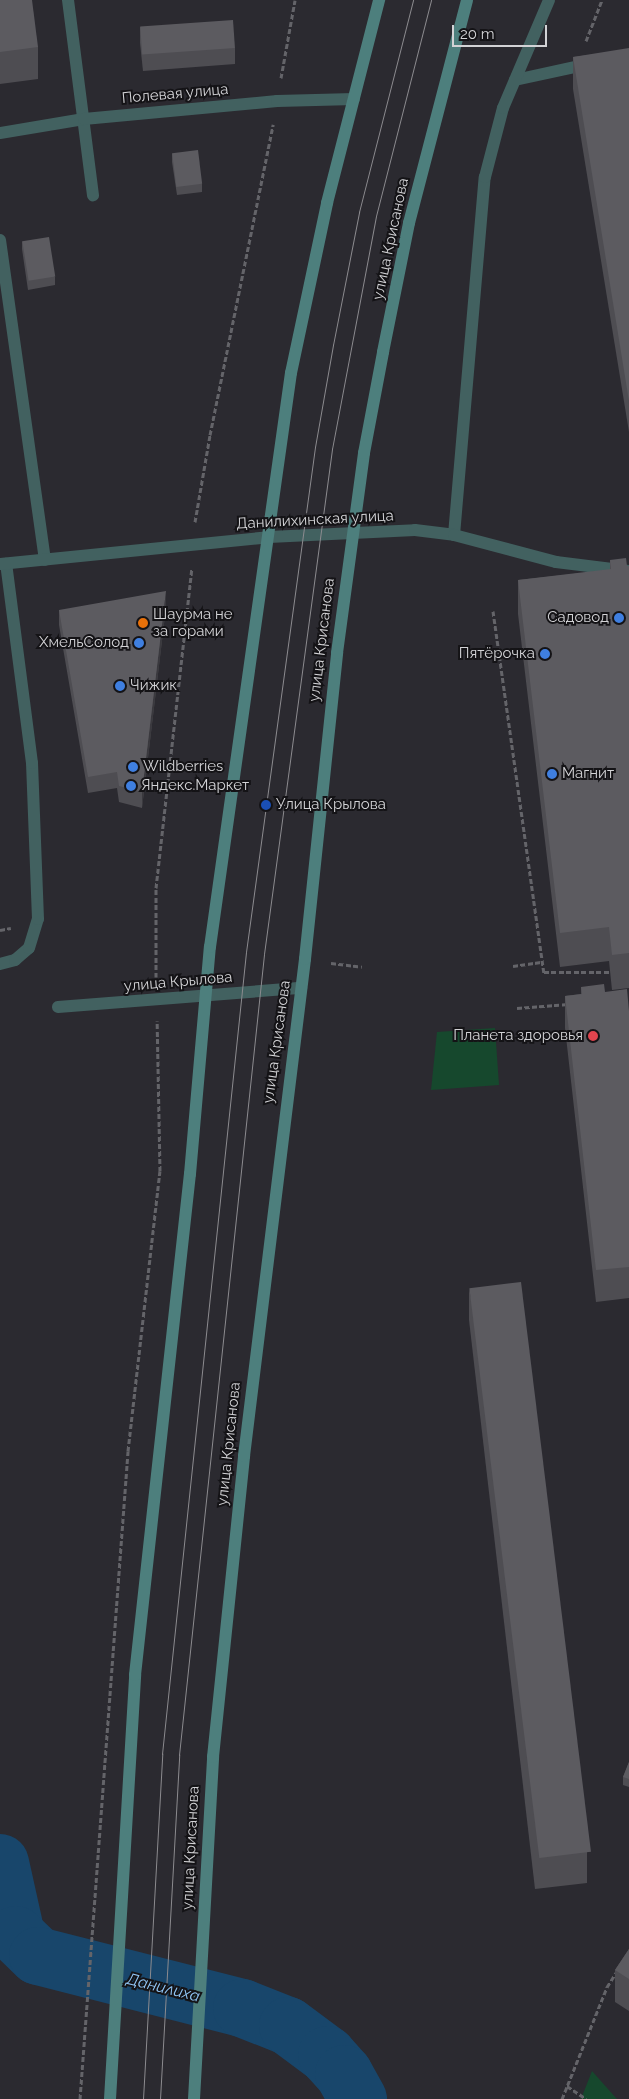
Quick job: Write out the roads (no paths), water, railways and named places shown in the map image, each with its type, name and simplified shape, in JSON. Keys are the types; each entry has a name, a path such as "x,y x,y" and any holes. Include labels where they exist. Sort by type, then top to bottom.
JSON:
{"main road":[{"path":"110,2099 132,1713 210,947 291,373 327,203 379,0"},
{"name":"улица Крисанова","path":"194,2099 213,1757 244,1456 301,988 322,776 353,532 366,444 409,223 466,0"}],"street":[{"path":"68,0 93,195"},
{"path":"454,535 485,177 503,108 549,0"},
{"path":"515,80 577,65 603,63"},
{"name":"Полевая улица","path":"0,133 84,119 277,101 354,98"},
{"path":"0,240 45,560"},
{"name":"Данилихинская улица","path":"3,564 269,537 415,530 454,535 556,562 629,571"},
{"path":"0,964 15,960 29,948 38,919 32,764 3,564"},
{"name":"улица Крылова","path":"58,1007 156,1001 301,988"}],"waterway":[{"name":"Данилиха","path":"0,1863 16,1935 38,1956 242,2008 288,2026 327,2055 344,2074 358,2099"}],"tram line":[{"path":"143,2099 162,1754 246,952 315,447 359,212 413,0"},
{"path":"160,2099 179,1755 264,954 332,449 376,216 431,0"}],"place":[{"name":"Садовод","path":"619,618"},
{"name":"Шаурма не за горами","path":"143,623"},
{"name":"ХмельСолод","path":"139,643"},
{"name":"Пятёрочка","path":"545,654"},
{"name":"Чижик","path":"120,686"},
{"name":"Wildberries","path":"133,767"},
{"name":"Магнит","path":"552,774"},
{"name":"Яндекс.Маркет","path":"131,786"},
{"name":"Улица Крылова","path":"266,805"},
{"name":"Планета здоровья","path":"593,1036"}]}
